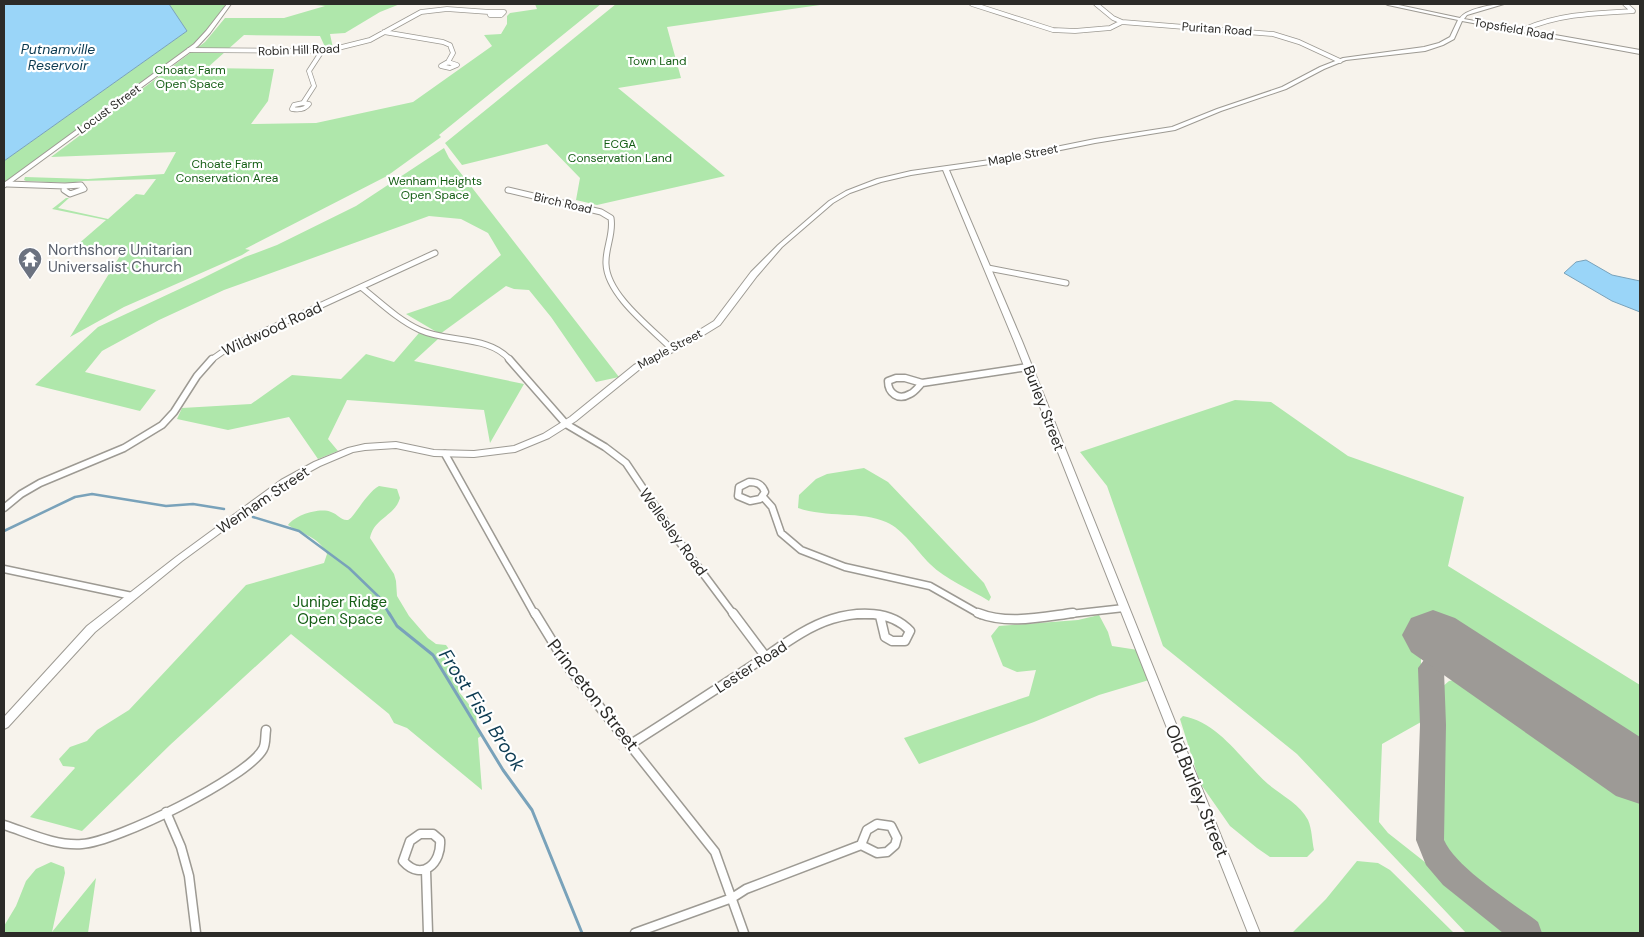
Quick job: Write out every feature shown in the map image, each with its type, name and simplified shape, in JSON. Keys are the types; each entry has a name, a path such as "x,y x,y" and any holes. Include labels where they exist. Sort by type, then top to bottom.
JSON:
{"main road":[{"name":"Locust Street","path":"5,185 189,50 208,32 229,4"},
{"name":"Topsfield Road","path":"1388,4 1640,52"},
{"path":"1461,19 1473,11 1502,4"},
{"name":"Maple Street","path":"627,374 717,323 766,260 831,202 848,192 878,180 911,173 1006,159 1172,129 1219,110 1284,88 1322,68 1340,61 1366,55 1435,47 1452,38 1461,19"},
{"name":"Burley Street","path":"945,168 988,268 1140,648"},
{"name":"Wenham Street","path":"4,724 92,629 179,559 276,488 316,465 351,450 381,445 445,454 474,454 515,449 546,436 566,424 627,374"},
{"name":"Old Burley Street","path":"1140,648 1254,933"}],"street":[{"path":"972,4 1058,31 1110,28 1122,22"},
{"name":"Puritan Road","path":"1096,4 1113,18 1122,22 1274,34 1300,42 1340,61"},
{"path":"1523,30 1538,24 1584,14 1633,10 1625,4"},
{"name":"Robin Hill Road","path":"189,50 322,51 359,45 409,16 434,10 457,8 489,12"},
{"path":"384,32 443,42 453,49 448,62"},
{"path":"302,103 314,86 310,71 322,51"},
{"path":"5,185 65,186"},
{"name":"Birch Road","path":"508,190 601,212 611,218 613,224 606,253 606,267 610,281 621,296 671,348"},
{"name":"Wildwood Road","path":"4,508 23,492 105,455 162,425 173,412 200,371 222,352 435,253"},
{"path":"988,268 1066,283"},
{"name":"Wellesley Road","path":"361,287 402,319 422,331 479,342 498,349 507,356 566,424 605,447 626,463 675,536 766,657"},
{"path":"922,384 914,393 908,396 892,394 888,388 888,381 898,378 910,379 922,384 1028,367"},
{"name":"Princeton Street","path":"445,454 550,641 568,667 715,852 744,933"},
{"path":"762,497 767,499 772,507 780,530 786,539 802,550 846,568 938,588 963,605 983,615 1007,619 1124,608"},
{"path":"4,569 132,596"},
{"name":"Lester Road","path":"631,744 766,657 826,621 845,614 880,616"},
{"path":"4,825 55,842 84,844 116,836 213,788 251,763 263,749 266,730"},
{"path":"166,812 181,847 189,876 196,933"},
{"path":"426,870 408,868 403,861 404,852 410,841 420,834 433,834 440,840 441,851 436,861 426,870 428,933"},
{"path":"635,933 732,898 754,886 861,845"}],"green space":[{"name":"Putnamville Reservoir","path":"169,4 226,4 203,35 188,50 4,183 4,161 187,31"},
{"path":"400,4 380,12 345,33 330,34 333,48 326,49 320,36 244,35 207,68 274,69 268,101 251,124 316,123 413,102 492,46 484,35 501,34 507,24 507,16 510,13 537,9 535,4 601,4 439,135 441,137 387,176 245,249 250,250 242,255 124,307 70,337 123,251 76,246 106,220 52,209 66,198 69,198 58,208 108,219 136,194 144,195 156,179 69,183 26,181 24,180 25,177 88,179 164,174 176,152 51,157 205,42 225,18 284,18 325,6 316,5"},
{"name":"ECGA Conservation Land","path":"616,4 827,4 667,27 681,78 618,88 725,176 597,205 576,200 580,178 547,144 462,165 445,143"},
{"name":"Wenham Heights Open Space","path":"444,148 449,158 619,377 596,382 551,317 529,290 514,289 506,286 440,334 406,314 450,299 501,255 488,233 461,219 429,216 224,290 159,320 102,351 85,372 156,390 140,411 35,385 98,327 245,257 277,245 356,206"},
{"path":"419,333 438,339 414,361 524,384 490,443 484,410 347,400 328,439 338,451 318,459 289,417 228,430 177,419 182,408 251,404 292,375 341,379 366,354 394,362"},
{"path":"1235,400 1271,402 1348,456 1464,497 1448,566 1640,685 1640,754 1443,625 1421,647 1421,722 1382,744 1379,822 1388,833 1515,933 1466,933 1297,754 1163,646 1107,486 1080,452"},
{"path":"864,468 888,482 984,583 991,597 989,601 936,570 904,535 886,522 866,517 820,513 798,508 799,495 816,479 827,474"},
{"name":"Juniper Ridge Open Space","path":"379,486 397,489 400,498 394,509 372,531 370,538 394,574 397,596 409,616 428,638 436,644 446,645 451,652 456,664 459,692 476,713 477,728 481,736 478,738 482,790 407,728 394,723 389,714 291,634 170,745 82,831 30,817 75,768 63,766 59,759 70,747 87,741 97,730 129,710 246,585 324,563 327,554 323,548 315,540 288,525 291,521 314,511 331,512 348,520 374,489"},
{"path":"1099,615 1108,632 1112,646 1138,650 1149,680 1099,695 1034,722 919,764 904,738 1029,696 1036,670 1017,672 1003,666 991,636 999,626 1078,620"},
{"path":"1459,679 1475,683 1640,794 1640,933 1541,933 1451,863 1442,847 1441,688 1449,681"},
{"path":"1183,716 1208,726 1230,744 1258,775 1305,814 1311,831 1314,850 1307,857 1270,857 1230,826 1200,783 1180,719"},
{"path":"1357,861 1378,863 1390,870 1454,933 1292,933 1326,899"},
{"path":"51,862 64,867 65,873 52,932 96,878 88,933 4,933 4,926 16,906 26,881 36,869"}],"water":[{"name":"Putnamville Reservoir","path":"4,4 169,4 187,31 4,161"},
{"path":"1586,260 1612,275 1640,281 1640,312 1612,301 1564,273 1576,262"}],"waterway":[{"name":"Frost Fish Brook","path":"4,531 75,497 92,494 166,506 193,504 224,509"},
{"name":"Frost Fish Brook","path":"253,517 299,531 349,568 379,597 390,615"},
{"name":"Frost Fish Brook","path":"389,613 397,626 433,655 503,770 532,810 582,933"}],"taxiway":[{"path":"1469,660 1441,656 1431,668 1433,725 1430,840 1436,855 1453,875 1527,933"}],"runway":[{"path":"1433,635 1640,774"}],"place":[{"name":"Northshore Unitarian Universalist Church","path":"30,280"}],"park label":[{"name":"Town Land","path":"657,61"},
{"name":"Choate Farm Open Space","path":"190,77"},
{"name":"Choate Farm Conservation Area","path":"227,171"}]}
